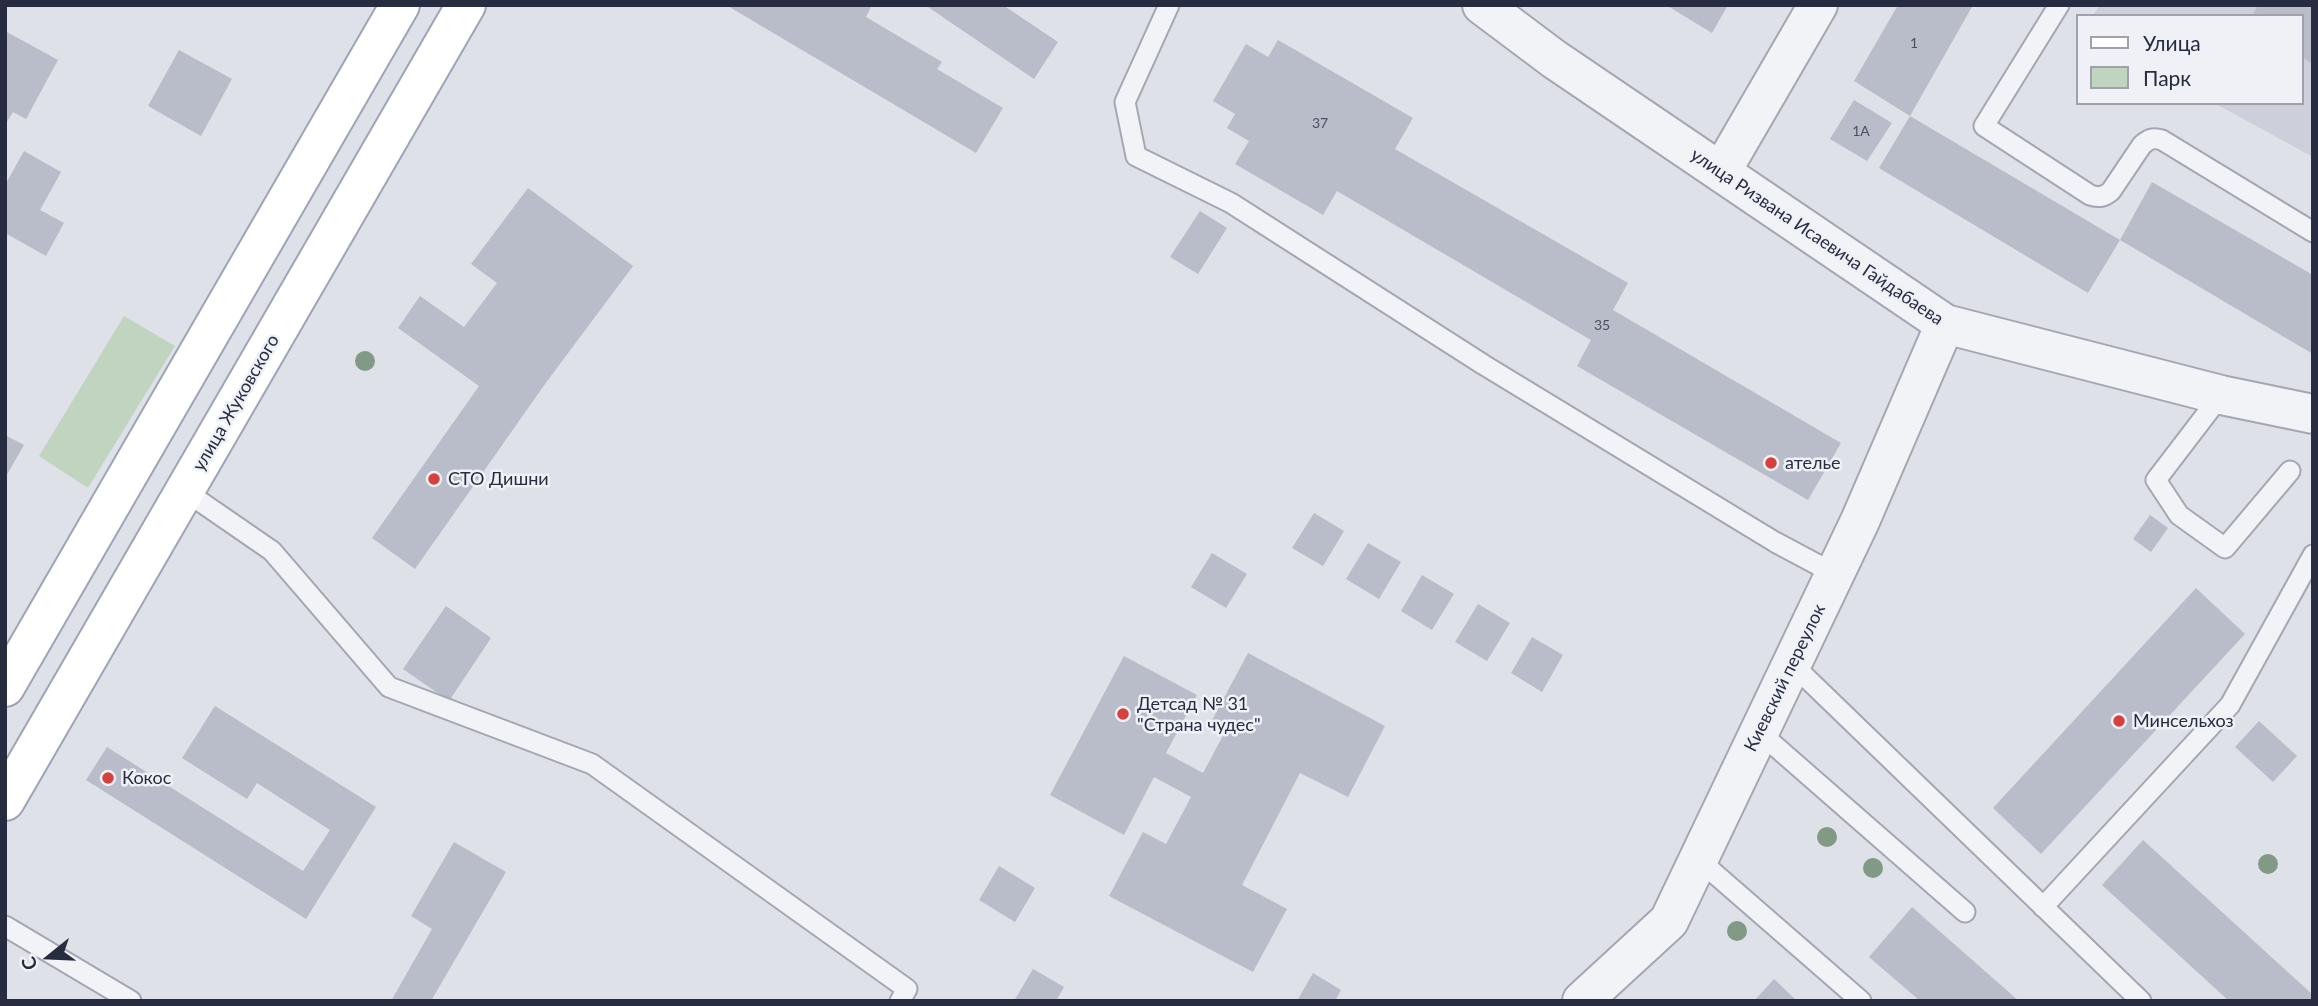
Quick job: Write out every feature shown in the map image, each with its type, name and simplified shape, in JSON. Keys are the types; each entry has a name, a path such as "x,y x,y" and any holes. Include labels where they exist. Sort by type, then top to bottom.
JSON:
{"main road":[{"path":"5,687 400,5"},
{"name":"улица Жуковского","path":"5,801 466,5"}],"street":[{"name":"улица Ризвана Исаевича Гайдабаева","path":"1482,5 1554,59 1945,324 2221,395 2313,414"},
{"path":"1721,172 1818,5"},
{"name":"Киевский переулок","path":"1582,1001 1669,921 1835,574 1945,324"}],"lane":[{"path":"1169,5 1125,102 1136,156 1231,203 1484,365 1775,542 1835,574"},
{"path":"2059,5 1984,126 2098,198 2111,191 2142,145 2148,139 2155,138 2313,232"},
{"path":"2221,395 2156,480 2179,515 2225,548 2290,471"},
{"path":"185,491 272,551 389,687 592,764 907,989 900,1001"},
{"path":"2043,906 2230,705 2313,555"},
{"path":"1792,664 2141,1001"},
{"path":"1759,732 1965,912"},
{"path":"1699,860 1861,1001"},
{"path":"5,926 131,1001"}],"shaded area":[{"path":"2099,5 2313,5 2313,157 2218,105 2304,105 2304,14 2094,14"}],"green space":[{"path":"124,316 175,346 88,488 39,456"}],"building":[{"path":"726,5 872,5 866,17 942,62 937,69 1003,108 976,153"},
{"path":"925,5 1003,5 1058,42 1034,79"},
{"path":"1666,5 1728,5 1712,33"},
{"path":"1898,5 1973,5 1910,116 1854,81"},
{"path":"2258,5 2313,5 2313,64 2304,58 2304,14 2253,14"},
{"path":"5,31 58,60 26,119 13,112 5,125"},
{"path":"1278,40 1413,118 1395,149 1628,283 1613,310 1841,443 1808,500 1577,366 1591,340 1337,191 1323,215 1235,164 1249,141 1227,128 1235,114 1213,101 1246,44 1268,57"},
{"path":"179,50 232,79 201,136 148,106"},
{"path":"1854,100 1892,123 1867,161 1830,139"},
{"path":"1910,116 2120,240 2088,293 1879,168"},
{"path":"24,151 61,172 40,210 64,223 46,256 5,233 5,185"},
{"path":"2152,182 2313,275 2313,354 2120,240"},
{"path":"528,188 633,266 545,384 415,569 372,538 479,386 398,328 420,296 464,327 497,283 471,264"},
{"path":"1200,211 1227,228 1198,274 1170,257"},
{"path":"5,435 24,445 5,478"},
{"path":"1314,513 1344,531 1323,566 1292,548"},
{"path":"2150,515 2168,528 2151,552 2133,539"},
{"path":"1368,543 1401,562 1379,599 1346,579"},
{"path":"1212,553 1247,574 1226,608 1191,587"},
{"path":"1422,575 1454,594 1432,630 1401,611"},
{"name":"Минсельхоз","path":"2196,588 2245,634 2041,854 1993,808"},
{"path":"1478,604 1510,623 1487,661 1455,642"},
{"path":"446,606 491,638 449,701 403,669"},
{"path":"1532,637 1563,655 1542,692 1511,673"},
{"path":"1248,653 1385,726 1348,797 1300,773 1242,885 1287,909 1253,972 1109,896 1143,832 1166,844 1191,797 1154,777 1124,835 1050,795 1124,656 1197,695 1166,753 1203,773 1225,732 1210,724"},
{"path":"215,706 376,807 306,919 86,780 107,747 303,871 330,830 257,783 247,799 182,758"},
{"path":"2259,721 2297,756 2273,782 2235,747"},
{"path":"2143,840 2313,995 2313,1001 2229,1001 2102,885"},
{"path":"454,842 506,872 431,1001 391,1001 432,929 411,916"},
{"path":"999,866 1035,888 1015,922 979,900"},
{"path":"1912,907 2019,1001 1920,1001 1869,957"},
{"path":"1033,969 1064,987 1056,1001 1014,1001"},
{"path":"1313,973 1341,990 1335,1001 1297,1001"},
{"path":"1774,979 1797,1001 1754,1001"}],"place":[{"name":"ателье","path":"1771,463"},
{"name":"СТО Дишни","path":"434,479"},
{"name":"Детсад № 31 \"Страна чудес\"","path":"1123,714"},
{"name":"Минсельхоз","path":"2119,721"},
{"name":"Кокос","path":"108,778"}]}
